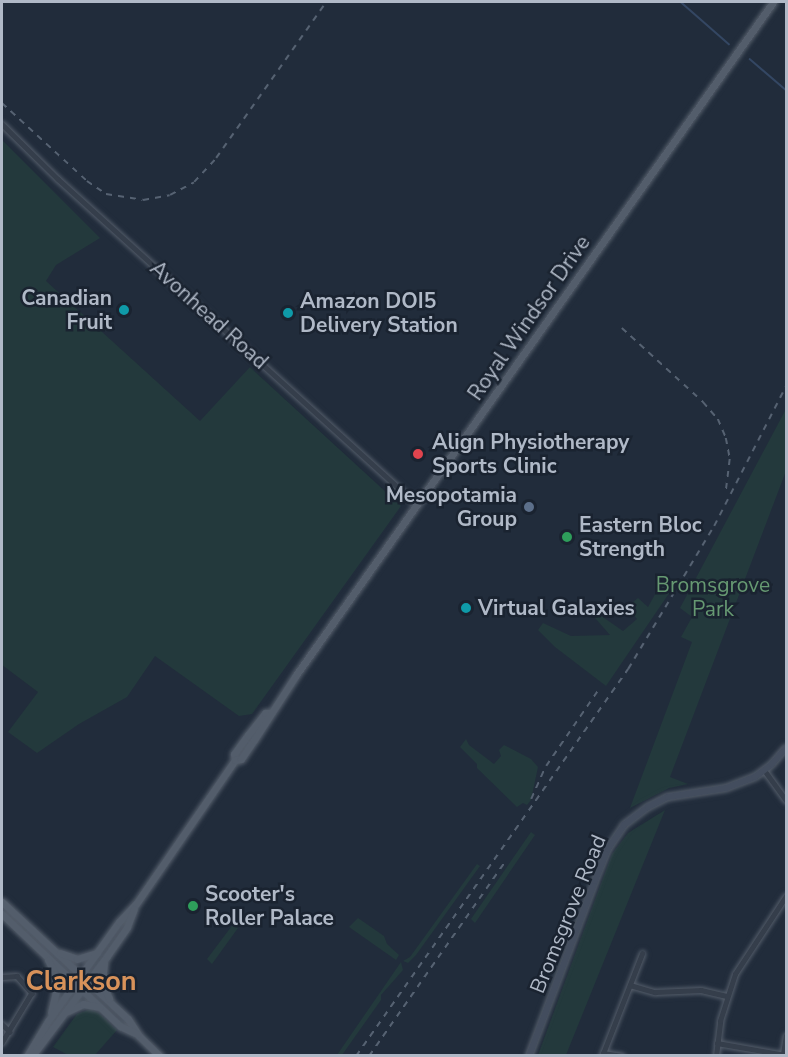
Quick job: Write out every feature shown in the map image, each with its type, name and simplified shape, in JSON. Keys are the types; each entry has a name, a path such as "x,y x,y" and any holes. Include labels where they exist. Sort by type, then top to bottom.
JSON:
{"main road":[{"name":"Royal Windsor Drive","path":"48,1021 120,921 136,904 235,760 241,759 270,717 270,713 772,2"},
{"path":"2,902 54,950 120,1026 139,1036"},
{"name":"Royal Windsor Drive","path":"32,1056 127,927 136,904"},
{"path":"2,914 45,955 78,979"},
{"path":"54,950 77,959 98,952"},
{"path":"27,1056 48,1021 57,987 55,974 45,955"},
{"path":"107,956 102,972 102,983 111,1003"},
{"path":"85,986 111,1003 128,1019 139,1036 160,1056"},
{"path":"66,1012 83,1004 95,1004 102,1008"}],"street":[{"name":"Avonhead Road","path":"2,123 58,179 417,504"},
{"name":"Bromsgrove Road","path":"530,1056 608,849 624,825 648,807 668,798 726,788 765,771 786,748"},
{"path":"765,771 786,800"},
{"path":"716,1056 726,996 748,950 786,896"},
{"path":"622,1056 603,1054 642,954"},
{"path":"2,977 17,976 32,993 2,1043"},
{"path":"630,985 655,992 701,990 726,996"},
{"path":"2,1024 10,1032"},
{"path":"717,1043 785,1055 786,1036"}],"green space":[{"path":"2,140 100,238 56,265 46,281 200,421 250,367 401,506 252,714 239,716 155,656 127,697 79,724 37,753 8,732 38,692 2,665"},
{"name":"Bromsgrove Park","path":"786,409 786,471 670,777 688,784 669,788 630,808 692,642 681,637 692,617 680,608"},
{"path":"663,580 672,589 606,686 555,647 538,630 543,623 571,636 610,635 581,602 623,631 637,619 627,607 638,598 648,607"},
{"path":"466,739 469,745 494,764 501,756 499,750 504,745 531,759 538,767 531,800 527,805 523,803 517,807 477,768 477,764 460,747"},
{"path":"665,810 566,1055 538,1055 612,854 628,833"},
{"path":"531,832 535,835 475,923 471,919"},
{"path":"477,864 480,866 416,955 408,963 403,961 410,957"},
{"path":"358,918 384,936 387,944 399,955 396,960 349,927"},
{"path":"234,923 238,928 212,964 207,959"},
{"path":"401,962 403,970 381,995 381,1000 342,1055 337,1055"},
{"path":"90,1009 98,1012 117,1030 95,1055 68,1055 53,1047 77,1014"}],"waterway":[{"path":"681,2 729,44"},
{"path":"750,59 786,90"}],"railway":[{"path":"2,103 87,181 106,194 143,200 170,195 194,182 216,158 326,2"},
{"path":"622,328 703,402 718,419 726,438 730,459 726,494"},
{"path":"356,1056 628,669 714,526 786,386"},
{"path":"531,799 546,766 599,689"},
{"path":"369,1056 506,860"}],"place":[{"name":"Canadian Fruit","path":"124,310"},
{"name":"Amazon DOI5 Delivery Station","path":"288,313"},
{"name":"Align Physiotherapy Sports Clinic","path":"418,454"},
{"name":"Mesopotamia Group","path":"529,507"},
{"name":"Eastern Bloc Strength","path":"567,537"},
{"name":"Virtual Galaxies","path":"466,608"},
{"name":"Scooter's Roller Palace","path":"193,906"}],"district":[{"name":"Clarkson","path":"81,982"}]}
